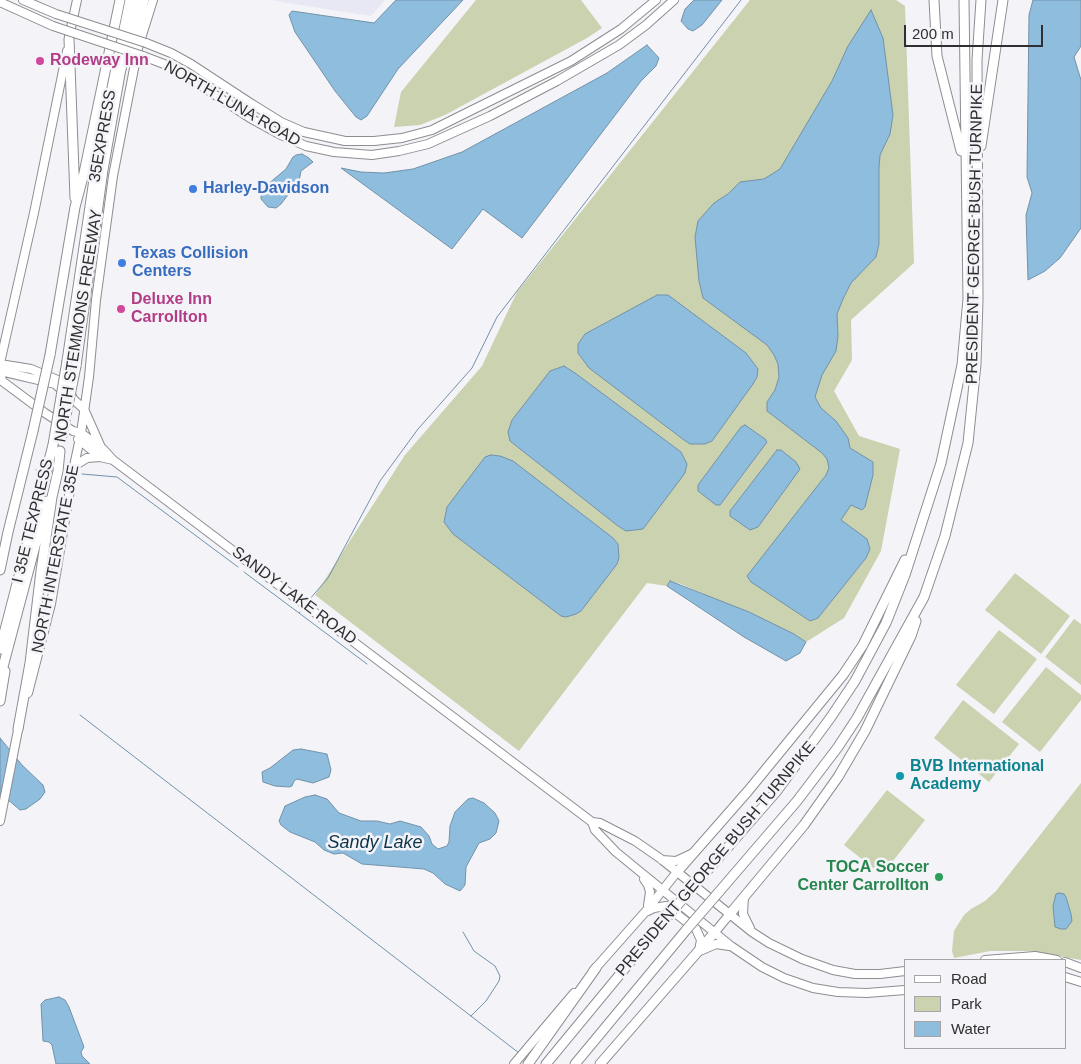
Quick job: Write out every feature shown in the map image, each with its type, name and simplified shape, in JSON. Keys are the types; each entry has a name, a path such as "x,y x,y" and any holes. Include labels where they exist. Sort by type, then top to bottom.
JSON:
{"highway":[{"name":"NORTH STEMMONS FREEWAY","path":"0,570 50,355 76,207 120,0"},
{"name":"35EXPRESS","path":"67,361 96,166 130,0"},
{"name":"NORTH STEMMONS FREEWAY","path":"56,448 61,440 76,366 96,214 120,74 137,0"},
{"path":"120,74 129,57 144,0"},
{"path":"934,0 937,56 959,139 966,179"},
{"name":"PRESIDENT GEORGE BUSH TURNPIKE","path":"546,1064 668,916 776,792 832,717 855,681 886,623 905,575 942,464 962,365 968,299 964,0"},
{"name":"PRESIDENT GEORGE BUSH TURNPIKE","path":"576,1062 797,801 838,747 873,690 924,597 945,536 968,443 973,397 978,330 977,60 981,0"},
{"path":"976,181 1003,0"},
{"path":"69,39 76,207"},
{"name":"I 35E TEXPRESS","path":"4,648 56,448 67,361"},
{"path":"18,729 30,663 52,497 58,471 56,448"},
{"path":"676,872 748,791 848,668 877,619 921,528"},
{"path":"0,549 8,532"},
{"path":"729,915 804,825 826,796 851,757 911,636 924,597"},
{"path":"0,678 4,648"},
{"path":"0,701 4,648"},
{"path":"600,1064 715,932"},
{"path":"528,1064 543,1035 596,968"}],"main road":[{"name":"NORTH LUNA ROAD","path":"23,0 56,14 171,53 281,122 304,132 346,141 374,141 402,138 432,130 461,116 570,61 620,29 656,0"},
{"path":"77,0 34,214 0,364 31,370 66,383 74,400 84,409 100,447"},
{"name":"NORTH INTERSTATE 35E","path":"0,821 18,729 50,604 84,409 96,300 114,176 138,48 153,0"},
{"name":"NORTH LUNA ROAD","path":"0,2 53,26 164,64 188,77 250,118 306,146 334,152 372,155 428,144 490,116 557,81 618,45 646,25 674,0"},
{"path":"0,348 6,338"},
{"name":"SANDY LAKE ROAD","path":"74,400 54,384 0,370 2,381 45,413 100,447 114,460 592,822 600,823 635,841 662,860 752,932 769,943 802,959 833,970 855,974 904,971"},
{"path":"78,435 100,457"},
{"path":"74,466 87,458 100,457 114,460"},
{"name":"SANDY LAKE ROAD","path":"592,822 595,830 640,873 731,946 762,967 784,978 813,988 838,992 867,993 904,990"},
{"path":"662,860 676,861 691,854"},
{"path":"596,968 646,911 676,872"},
{"path":"640,873 650,892 650,900 646,911"},
{"path":"744,897 743,914 752,932"},
{"path":"646,911 662,906 670,908 700,934 702,940 698,952"},
{"path":"715,932 729,915"},
{"path":"698,952 716,944 731,946"},
{"path":"997,959 1035,956 1052,959"},
{"path":"1066,962 1081,968"},
{"path":"1066,977 1081,982"},
{"path":"514,1064 543,1035"}],"shaded area":[{"path":"274,0 385,0 371,16"}],"green space":[{"path":"476,0 581,0 602,28 445,115 420,125 394,127 401,92"},
{"path":"750,0 896,0 905,6 914,263 851,320 852,360 834,391 859,436 900,449 881,551 844,618 806,642 794,634 681,584 670,581 667,586 647,583 519,751 315,595 405,455 482,366 517,292"},
{"path":"1015,573 1070,616 1041,654 985,610"},
{"path":"1074,619 1081,624 1081,685 1045,657"},
{"path":"999,630 1037,659 994,714 956,685"},
{"path":"1046,667 1081,695 1081,700 1040,752 1002,722"},
{"path":"963,700 1019,744 989,782 934,738"},
{"path":"1081,783 1081,960 1030,951 990,951 954,958 952,951 954,931 964,915 996,891"},
{"path":"887,790 925,820 882,875 844,845"}],"water":[{"path":"396,0 463,0 398,69 367,116 361,120 356,117 335,91 295,32 289,15 292,11 374,23"},
{"path":"694,0 722,0 702,25 693,31 688,29 681,21 685,9"},
{"path":"1033,0 1081,0 1081,46 1074,57 1081,80 1081,228 1060,258 1045,271 1028,280 1026,215 1032,193 1027,177 1029,15"},
{"path":"871,10 883,38 893,115 890,134 880,155 879,244 876,257 851,283 843,299 837,314 838,336 836,351 822,375 815,397 821,408 836,421 848,438 850,448 873,462 873,475 865,507 862,510 851,505 841,520 867,539 870,549 866,558 818,618 810,621 751,582 747,576 826,475 829,468 827,459 822,453 767,411 767,402 775,390 779,377 778,364 767,345 703,298 699,281 695,237 698,221 714,203 728,194 740,182 764,179 780,169 832,81 848,46"},
{"path":"647,45 659,58 656,66 641,81 522,238 483,209 452,249 341,168 361,172 384,173 413,169 462,152 607,73"},
{"path":"302,154 313,162 301,171 299,181 281,204 276,208 268,207 261,199 261,190 286,169 293,157"},
{"path":"657,295 668,295 746,353 758,369 757,377 753,384 712,441 705,444 690,444 684,440 589,368 578,353 578,344 585,334"},
{"path":"564,366 681,452 687,464 685,473 643,529 626,531 618,526 510,441 508,432 512,420 550,371"},
{"path":"745,425 767,442 720,505 716,505 698,491 698,485 741,427"},
{"path":"777,450 781,450 796,462 800,469 758,527 750,530 730,516 730,511"},
{"path":"491,455 513,461 613,538 618,544 619,558 617,564 581,611 576,614 566,617 561,616 453,534 444,522 447,507 485,457"},
{"path":"670,581 749,612 806,642 800,653 786,661 744,637 667,586"},
{"path":"0,738 22,765 43,785 45,792 40,799 26,809 20,810 0,793"},
{"path":"301,749 327,754 331,770 329,777 313,783 297,779 289,787 275,786 263,782 262,772 293,750"},
{"name":"Sandy Lake","path":"315,795 327,799 339,813 361,821 377,821 390,824 400,821 421,827 429,836 432,844 438,849 447,846 450,826 455,812 468,799 473,798 484,803 495,813 499,821 496,833 490,839 479,843 466,867 465,885 460,891 445,884 433,873 424,869 362,864 343,853 334,854 324,850 315,842 290,832 281,825 279,821 285,806 305,797"},
{"path":"1056,894 1064,894 1066,897 1071,914 1072,921 1066,929 1055,927 1053,906"},
{"path":"59,997 65,1000 69,1007 84,1047 81,1052 82,1056 90,1064 56,1064 52,1045 49,1042 43,1041 41,1004 45,1000"}],"waterway":[{"path":"309,600 328,578 380,481 418,429 472,368 497,317 741,0"},
{"path":"82,474 117,477 238,567"},
{"path":"244,572 299,613"},
{"path":"300,612 367,664"},
{"path":"80,715 519,1053"},
{"path":"463,932 474,951 495,966 500,976 499,981 486,1001 471,1016"}],"place":[{"name":"Rodeway Inn","path":"40,61"},
{"name":"Harley-Davidson","path":"193,189"},
{"name":"Texas Collision Centers","path":"122,263"},
{"name":"Deluxe Inn Carrollton","path":"121,309"},
{"name":"BVB International Academy","path":"900,776"},
{"name":"TOCA Soccer Center Carrollton","path":"939,877"}]}
